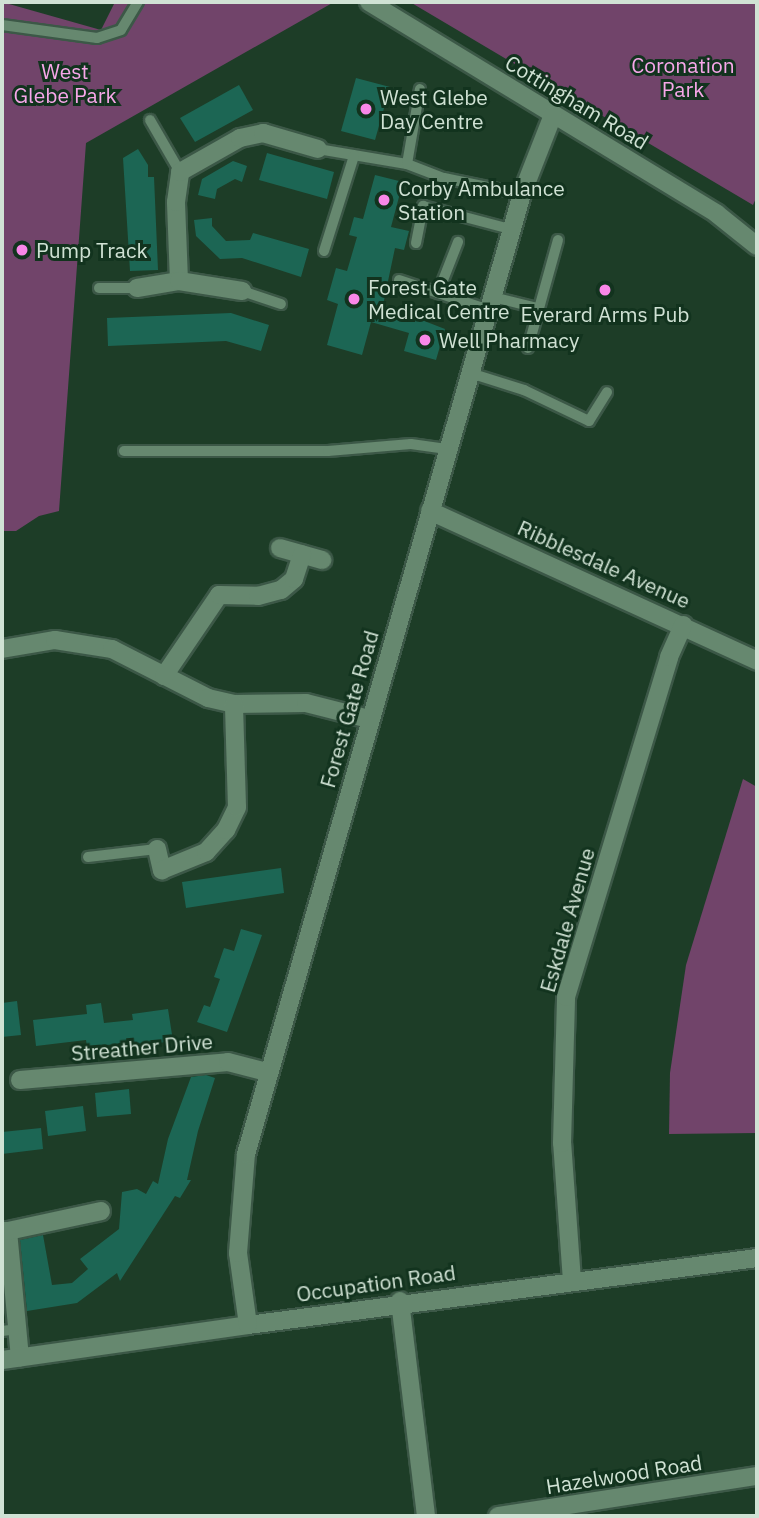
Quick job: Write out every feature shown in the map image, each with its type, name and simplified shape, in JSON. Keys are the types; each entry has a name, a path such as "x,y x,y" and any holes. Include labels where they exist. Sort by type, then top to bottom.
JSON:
{"street":[{"name":"Cottingham Road","path":"369,2 717,214 757,246"},
{"name":"Forest Gate Road","path":"248,1325 238,1253 238,1207 267,1072 522,194 552,115"},
{"path":"179,281 176,202 180,172 240,138 263,133 318,149"},
{"path":"137,288 179,281 242,291"},
{"name":"Ribblesdale Avenue","path":"430,511 757,661"},
{"path":"280,548 322,560"},
{"path":"164,676 219,595 258,596 281,590 294,579 302,554"},
{"name":"Eskdale Avenue","path":"572,1281 562,1143 565,997 669,657 683,625"},
{"path":"2,649 55,640 112,649 208,698 234,704 306,702 369,719"},
{"path":"157,849 162,870 206,852 226,830 237,807 234,704"},
{"name":"Streather Drive","path":"20,1080 228,1062 267,1072"},
{"path":"20,1357 10,1330 5,1231 101,1211"},
{"name":"Occupation Road","path":"2,1360 400,1301 757,1258"},
{"path":"400,1301 426,1516"},
{"name":"Hazelwood Road","path":"498,1516 757,1476"}],"lane":[{"path":"2,25 97,38 121,30 138,2"},
{"path":"407,164 420,89"},
{"path":"150,120 180,172"},
{"path":"318,149 407,164 444,178 522,194"},
{"path":"324,251 354,156"},
{"path":"416,243 423,206 513,230"},
{"path":"528,348 558,240"},
{"path":"438,293 458,242"},
{"path":"398,280 438,293 491,304 537,308"},
{"path":"100,288 137,288"},
{"path":"242,291 281,304"},
{"path":"470,373 524,390 589,421 607,392"},
{"path":"124,451 327,451 411,444 447,449"},
{"path":"88,857 157,849"}],"green space":[{"name":"West Glebe Park","path":"2,2 101,30 115,2 334,2 86,143 59,511 39,516 16,531 2,531"},
{"name":"Coronation Park","path":"410,2 757,2 757,196 753,205"},
{"path":"743,779 757,787 757,1133 669,1134 670,1073 686,965"}],"building":[{"name":"West Glebe Day Centre","path":"356,78 390,87 375,140 341,131"},
{"path":"239,85 253,110 195,142 180,118"},
{"path":"138,149 148,165 148,177 154,177 158,270 130,271 123,158"},
{"path":"267,153 334,172 327,199 259,180"},
{"path":"233,161 247,166 242,182 235,179 217,189 215,199 198,195 202,179"},
{"path":"375,175 403,182 391,227 409,231 404,250 395,248 383,305 445,329 436,360 404,351 409,333 371,322 362,355 327,345 338,304 327,300 336,268 347,271 357,237 349,235 354,217 363,219"},
{"path":"212,218 212,226 226,241 250,240 253,233 309,249 301,277 242,258 220,259 196,236 194,220"},
{"path":"231,313 269,325 261,351 226,341 108,346 107,318"},
{"path":"281,868 284,893 186,908 182,882"},
{"path":"241,929 262,935 227,1032 197,1022 204,1005 210,1007 220,979 214,977 224,948 234,951"},
{"path":"17,1001 21,1035 2,1037 2,1003"},
{"path":"101,1003 104,1023 133,1020 132,1014 168,1009 173,1041 137,1046 137,1042 87,1047 86,1040 36,1046 33,1020 87,1014 86,1005"},
{"path":"206,1075 215,1078 198,1131 187,1180 191,1180 180,1198 175,1196 120,1281 117,1273 77,1303 27,1311 20,1240 43,1235 52,1285 72,1283 88,1269 80,1259 119,1229 122,1192 137,1189 146,1194 153,1181 158,1184 168,1139 191,1077"},
{"path":"129,1089 131,1114 97,1117 95,1093"},
{"path":"83,1106 86,1131 48,1136 45,1111"},
{"path":"41,1128 43,1149 2,1154 2,1132"}],"place":[{"name":"West Glebe Day Centre","path":"366,109"},
{"name":"Corby Ambulance Station","path":"384,200"},
{"name":"Pump Track","path":"22,250"},
{"name":"Everard Arms Pub","path":"605,290"},
{"name":"Forest Gate Medical Centre","path":"354,299"},
{"name":"Well Pharmacy","path":"425,340"}]}
